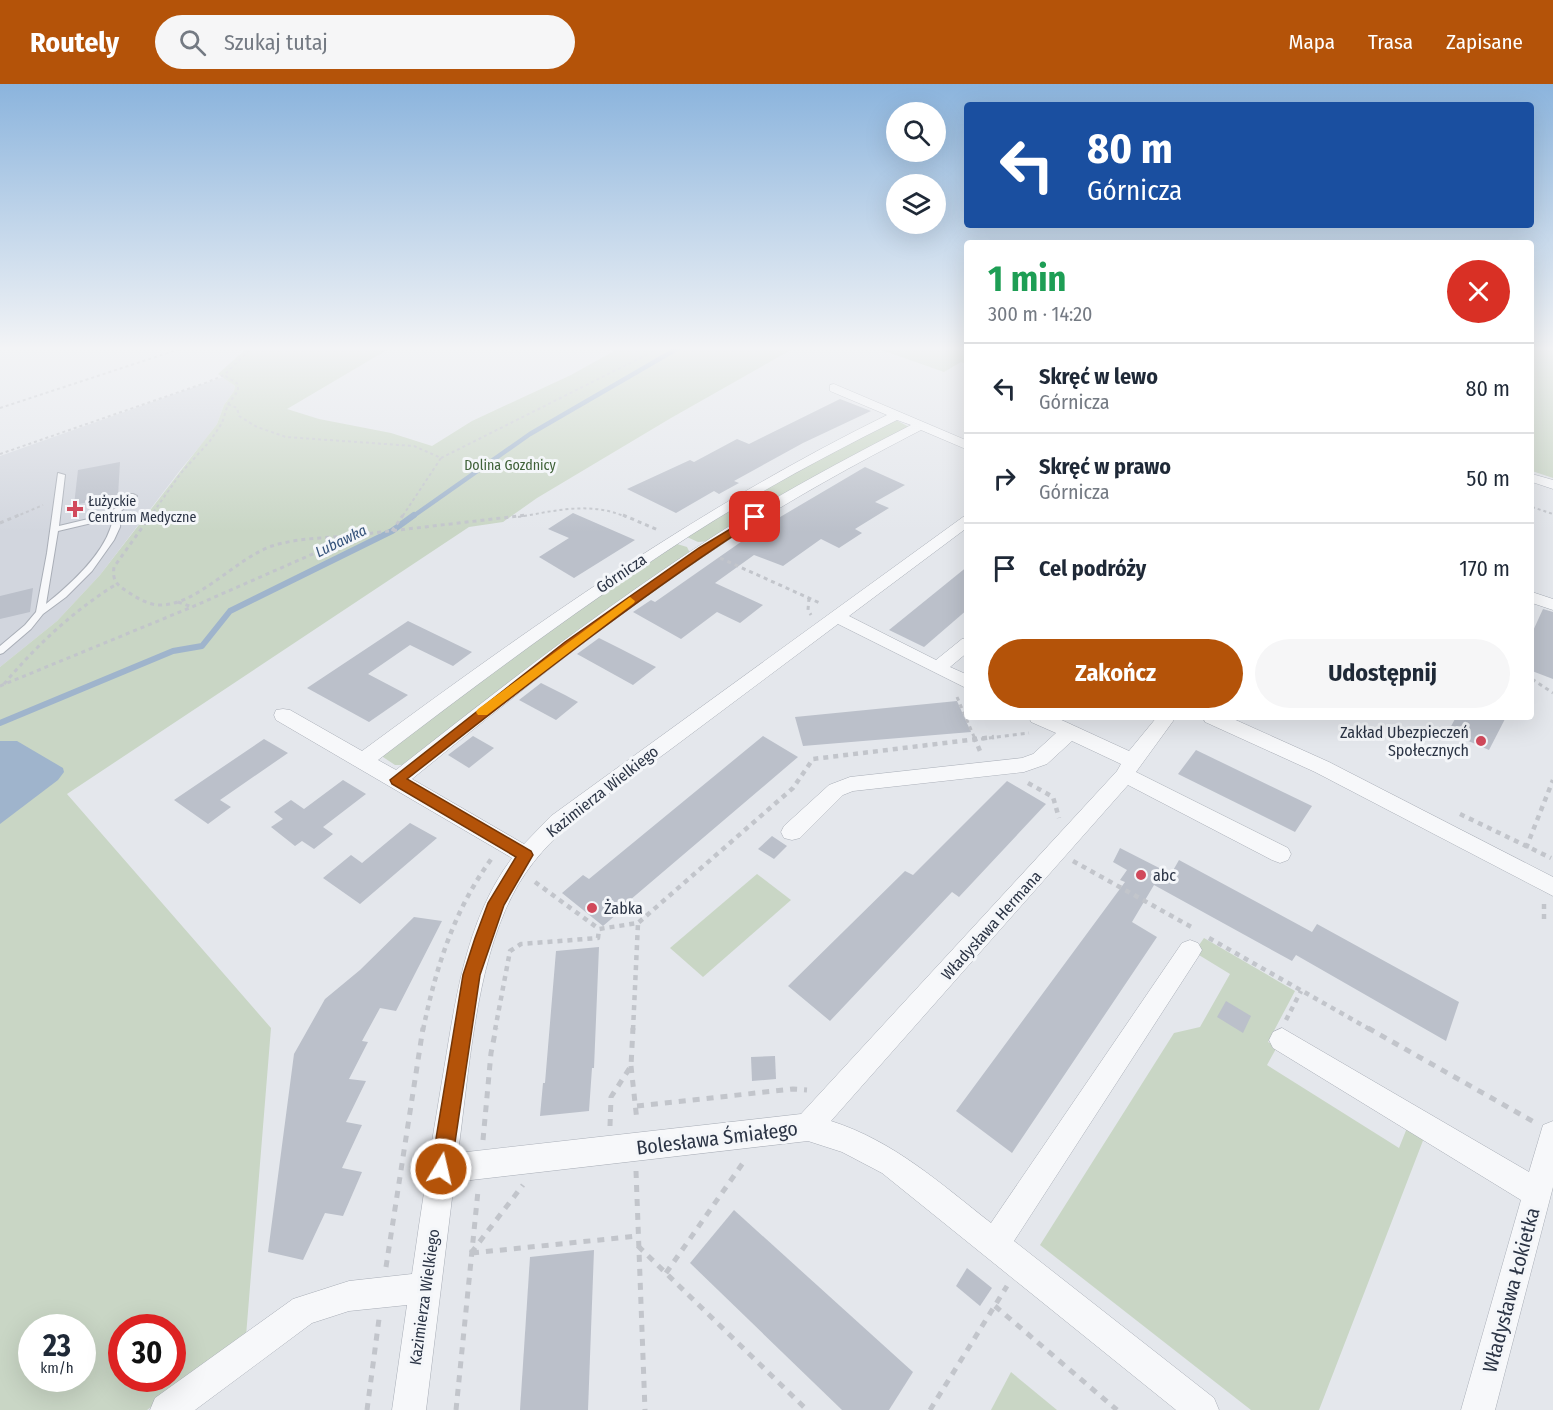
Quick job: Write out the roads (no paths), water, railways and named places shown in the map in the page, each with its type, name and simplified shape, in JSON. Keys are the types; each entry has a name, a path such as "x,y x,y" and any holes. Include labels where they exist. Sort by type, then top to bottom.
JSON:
{"street":[{"path":"883,409 964,444"},
{"name":"Górnicza","path":"363,761 558,616 675,537 779,476 897,415"},
{"name":"Górnicza","path":"397,780 532,672 703,550 772,506 921,425"},
{"path":"1534,479 1553,485"},
{"name":"Kazimierza Wielkiego","path":"409,1410 441,1169 472,975 496,903 525,855 558,822 831,611 964,523"},
{"path":"675,537 703,550"},
{"path":"1534,598 1553,605"},
{"path":"831,611 938,668 961,687"},
{"path":"938,668 964,647"},
{"path":"283,715 525,855"},
{"path":"1044,720 1070,732 1128,768 1280,854"},
{"name":"Władysława Hermana","path":"808,1128 1057,852 1128,768 1165,720"},
{"path":"1219,720 1322,767 1553,887"},
{"path":"792,832 836,790 850,784 1024,765 1040,759 1070,732"},
{"path":"994,1245 1190,950"},
{"path":"1282,1040 1537,1193"},
{"name":"Bolesława Śmiałego","path":"441,1169 636,1165 808,1128 848,1140 892,1163 994,1245 1009,1276 1202,1410"},
{"name":"Władysława Łokietka","path":"1478,1410 1537,1193 1548,1131"},
{"path":"167,1410 304,1310 349,1296 426,1288"}],"lane":[{"path":"40,612 61,475"},
{"path":"54,529 105,516 119,510 133,496"},
{"path":"0,651 28,627 40,612 73,586 96,558 118,523 117,515 105,516"}],"water":[{"path":"0,741 17,741 63,768 64,772 58,780 0,824"}],"waterway":[{"name":"Lubawka","path":"412,517 530,434 573,409"},
{"name":"Lubawka","path":"0,723 173,651 202,646 230,611 392,531 414,515"}],"place":[{"name":"Łużyckie Centrum Medyczne","path":"75,509"},
{"name":"Zakład Ubezpieczeń Społecznych","path":"1481,741"},
{"name":"abc","path":"1141,875"},
{"name":"Żabka","path":"592,908"}],"park label":[{"name":"Dolina Gozdnicy","path":"510,465"}]}
